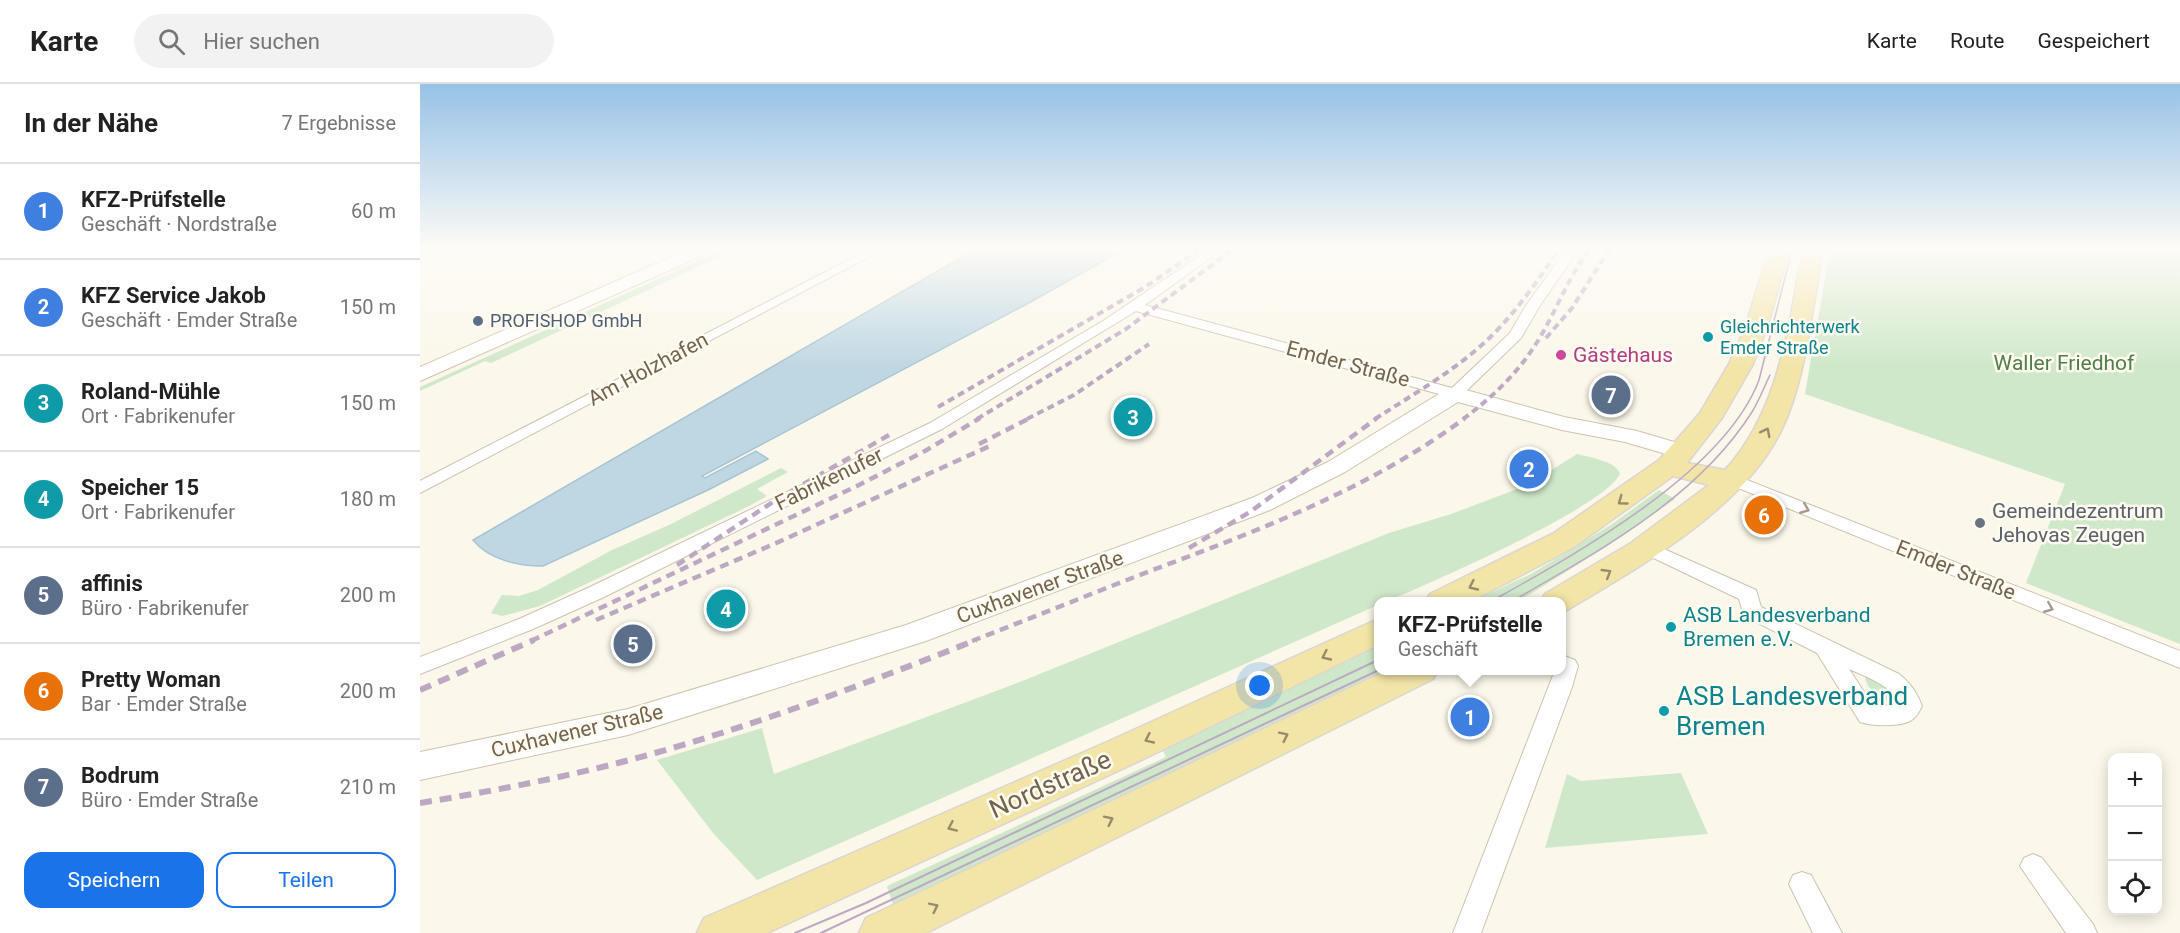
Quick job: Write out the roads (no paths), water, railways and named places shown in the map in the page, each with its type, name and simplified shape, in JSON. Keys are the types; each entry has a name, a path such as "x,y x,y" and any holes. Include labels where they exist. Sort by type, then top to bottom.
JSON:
{"main road":[{"path":"1452,597 1564,540 1676,459 1725,396 1756,328 1767,290"},
{"path":"1565,597 1646,547 1732,479 1767,433 1781,395 1804,290"},
{"name":"Emder Straße","path":"1676,459 1699,475 1732,479"},
{"name":"Nordstraße","path":"719,933 775,921 881,859 1120,753 1374,633"},
{"path":"882,933 1144,803 1411,675"}],"street":[{"path":"420,375 611,290"},
{"name":"Am Holzhafen","path":"420,488 800,290"},
{"name":"Fabrikenufer","path":"420,666 507,632 597,592 946,420 1108,324 1158,290"},
{"name":"Cuxhavener Straße","path":"420,766 628,722 956,619 1261,504 1307,484 1374,446 1455,394 1515,335 1544,290"},
{"name":"Emder Straße","path":"1135,306 1562,423 1623,450 1676,459"},
{"name":"Emder Straße","path":"1732,479 2180,660"},
{"path":"1646,547 1749,595 1751,611 1824,647"},
{"path":"1467,933 1512,820 1561,675"},
{"path":"2033,866 2083,933"},
{"path":"1802,884 1828,933"}],"water":[{"path":"906,290 1053,290 702,476 705,478 756,451 768,459 708,490 543,566 524,565 496,557 487,553 473,540"}],"tram line":[{"path":"1499,597 1603,536 1681,479 1714,447 1741,414 1759,380 1782,290"},
{"path":"1519,597 1611,543 1674,497 1729,443 1752,412 1770,375"},
{"path":"795,933 866,903 1374,662"},
{"path":"821,933 1374,672"}],"railway":[{"path":"938,407 1140,290"},
{"path":"977,419 1126,329 1179,290"},
{"path":"1375,419 1445,374 1471,354 1495,333 1530,290"},
{"path":"1463,419 1485,402 1515,373 1539,339 1566,290"},
{"path":"1546,338 1572,308 1584,290"},
{"path":"1027,419 1074,395 1149,344"},
{"path":"531,641 859,485 925,451 980,418"},
{"path":"979,444 1030,418"},
{"path":"1189,548 1250,512 1377,418"},
{"path":"972,641 1232,540 1314,505 1392,466 1465,418"},
{"path":"677,565 776,500 889,435"},
{"path":"596,620 774,544 992,445"},
{"path":"420,690 534,640"},
{"path":"420,803 538,781 655,753 817,701 976,640"}],"place":[{"name":"PROFISHOP GmbH","path":"478,321"},
{"name":"Gleichrichterwerk Emder Straße","path":"1708,337"},
{"name":"Gästehaus","path":"1561,355"},
{"name":"Bodrum","path":"1611,395"},
{"name":"Roland-Mühle","path":"1133,417"},
{"name":"KFZ Service Jakob","path":"1529,469"},
{"name":"Pretty Woman","path":"1764,515"},
{"name":"Gemeindezentrum Jehovas Zeugen","path":"1980,523"},
{"name":"Speicher 15","path":"726,609"},
{"name":"ASB Landesverband Bremen e.V.","path":"1671,627"},
{"name":"affinis","path":"633,644"},
{"name":"ASB Landesverband Bremen","path":"1664,711"},
{"name":"KFZ-Prüfstelle","path":"1470,717"}],"park label":[{"name":"Waller Friedhof","path":"2064,363"}]}
